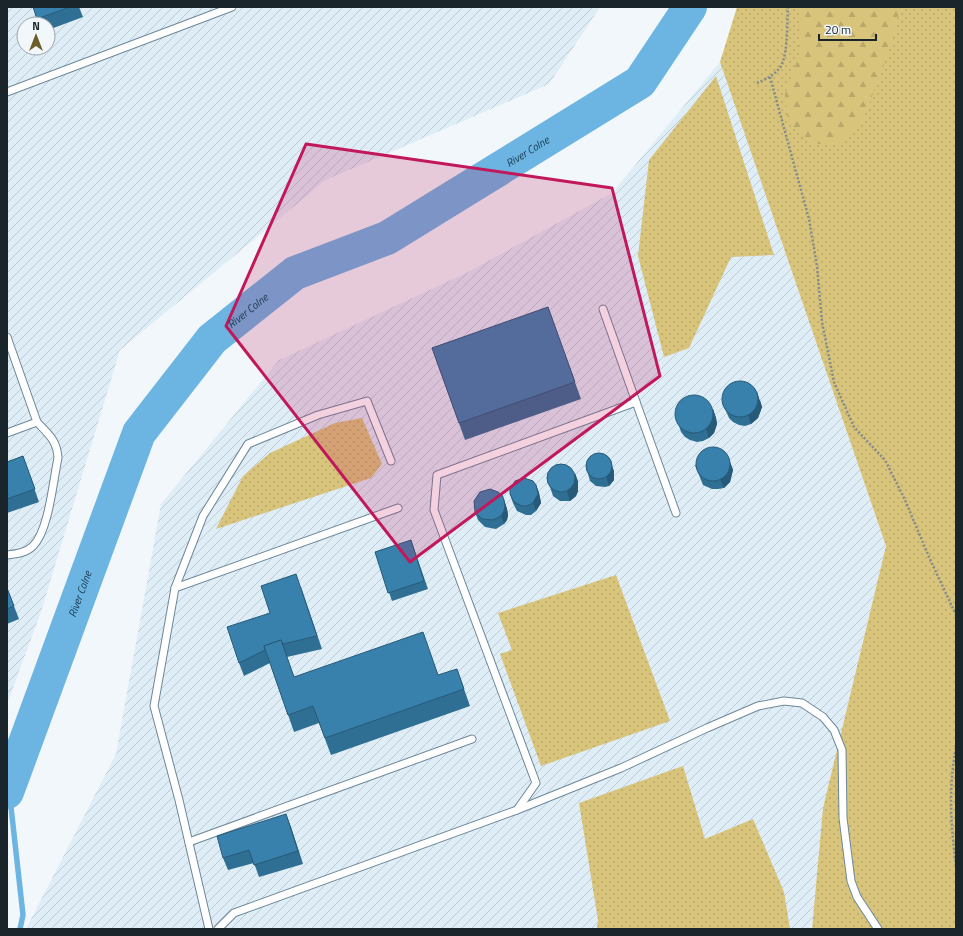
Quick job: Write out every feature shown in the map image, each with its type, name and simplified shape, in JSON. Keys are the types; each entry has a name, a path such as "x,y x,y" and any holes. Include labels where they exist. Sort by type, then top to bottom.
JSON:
{"lane":[{"path":"7,92 232,7"},
{"path":"604,309 676,513"},
{"path":"7,337 37,422 53,440 57,449 58,458 46,520 38,540 32,547 22,552 7,555"},
{"path":"209,929 179,800 154,706 175,588 203,516 248,444 318,416 367,401 391,461"},
{"path":"517,810 536,783 434,510 437,475 636,402"},
{"path":"7,433 37,422"},
{"path":"175,588 398,508"},
{"path":"218,929 234,913 517,810 622,768 758,706 784,701 802,703 823,717 834,730 842,750 843,818 850,874 857,896 878,929"},
{"path":"189,842 472,739"}],"path":[{"path":"757,83 770,77 782,64 785,48 788,7"},
{"path":"770,77 808,219 817,266 822,322 834,382 854,427 885,460 906,500 929,557 956,615"},
{"path":"956,748 953,763 951,797 952,829 956,866"}],"highlighted area":[{"path":"306,144 612,188 660,376 410,562 226,326"}],"shaded area":[{"path":"7,7 600,7 549,84 326,180 120,350 41,612 7,704"},
{"path":"720,62 886,546 823,808 812,929 26,929 116,754 161,504 279,360 468,272 612,193"}],"green space":[{"path":"737,7 956,7 956,929 812,929 823,808 886,546 720,62"},
{"path":"800,7 900,7 893,38 863,121 837,144 810,144 788,122 785,94 799,56"},
{"path":"716,76 774,255 731,257 689,348 664,357 638,256 649,160"},
{"path":"362,418 382,464 371,478 216,529 243,476 270,453 335,423"},
{"path":"616,575 670,721 541,766 500,654 512,650 498,613"},
{"path":"683,766 705,839 753,819 784,892 790,929 597,929 598,920 579,803"}],"building":[{"path":"33,7 70,7 45,16 36,16"},
{"path":"548,307 575,382 459,423 432,348"},
{"path":"740,381 753,386 758,399 753,412 740,417 727,412 722,399 727,386"},
{"path":"694,395 704,398 710,404 713,414 710,424 704,430 694,433 684,430 678,424 675,414 678,404 684,398"},
{"path":"710,447 716,447 725,452 729,458 729,470 725,476 716,481 710,481 701,476 696,467 696,461 701,452"},
{"path":"599,453 608,457 612,466 608,475 599,479 590,475 586,466 590,457"},
{"path":"23,456 35,489 7,499 7,462"},
{"path":"561,464 571,468 575,478 571,488 561,492 551,488 547,478 551,468"},
{"path":"524,478 533,481 536,485 538,494 533,503 527,506 522,506 514,502 510,494 510,489 515,481"},
{"path":"490,489 502,495 505,506 501,516 493,520 482,519 475,512 474,501 480,492"},
{"path":"411,540 424,581 388,593 375,552"},
{"path":"296,574 317,636 283,644 281,640 264,646 265,650 239,663 227,627 270,613 261,586"},
{"path":"7,588 14,606 7,609"},
{"path":"423,632 438,675 457,669 464,689 325,738 313,706 288,715 264,646 281,640 294,677"},
{"path":"286,814 298,851 254,865 249,850 223,858 217,836"}],"waterway":[{"name":"River Colne","path":"7,792 139,433 212,339 295,273 387,238 640,82 690,7"},
{"path":"9,789 23,915 20,929"}]}
